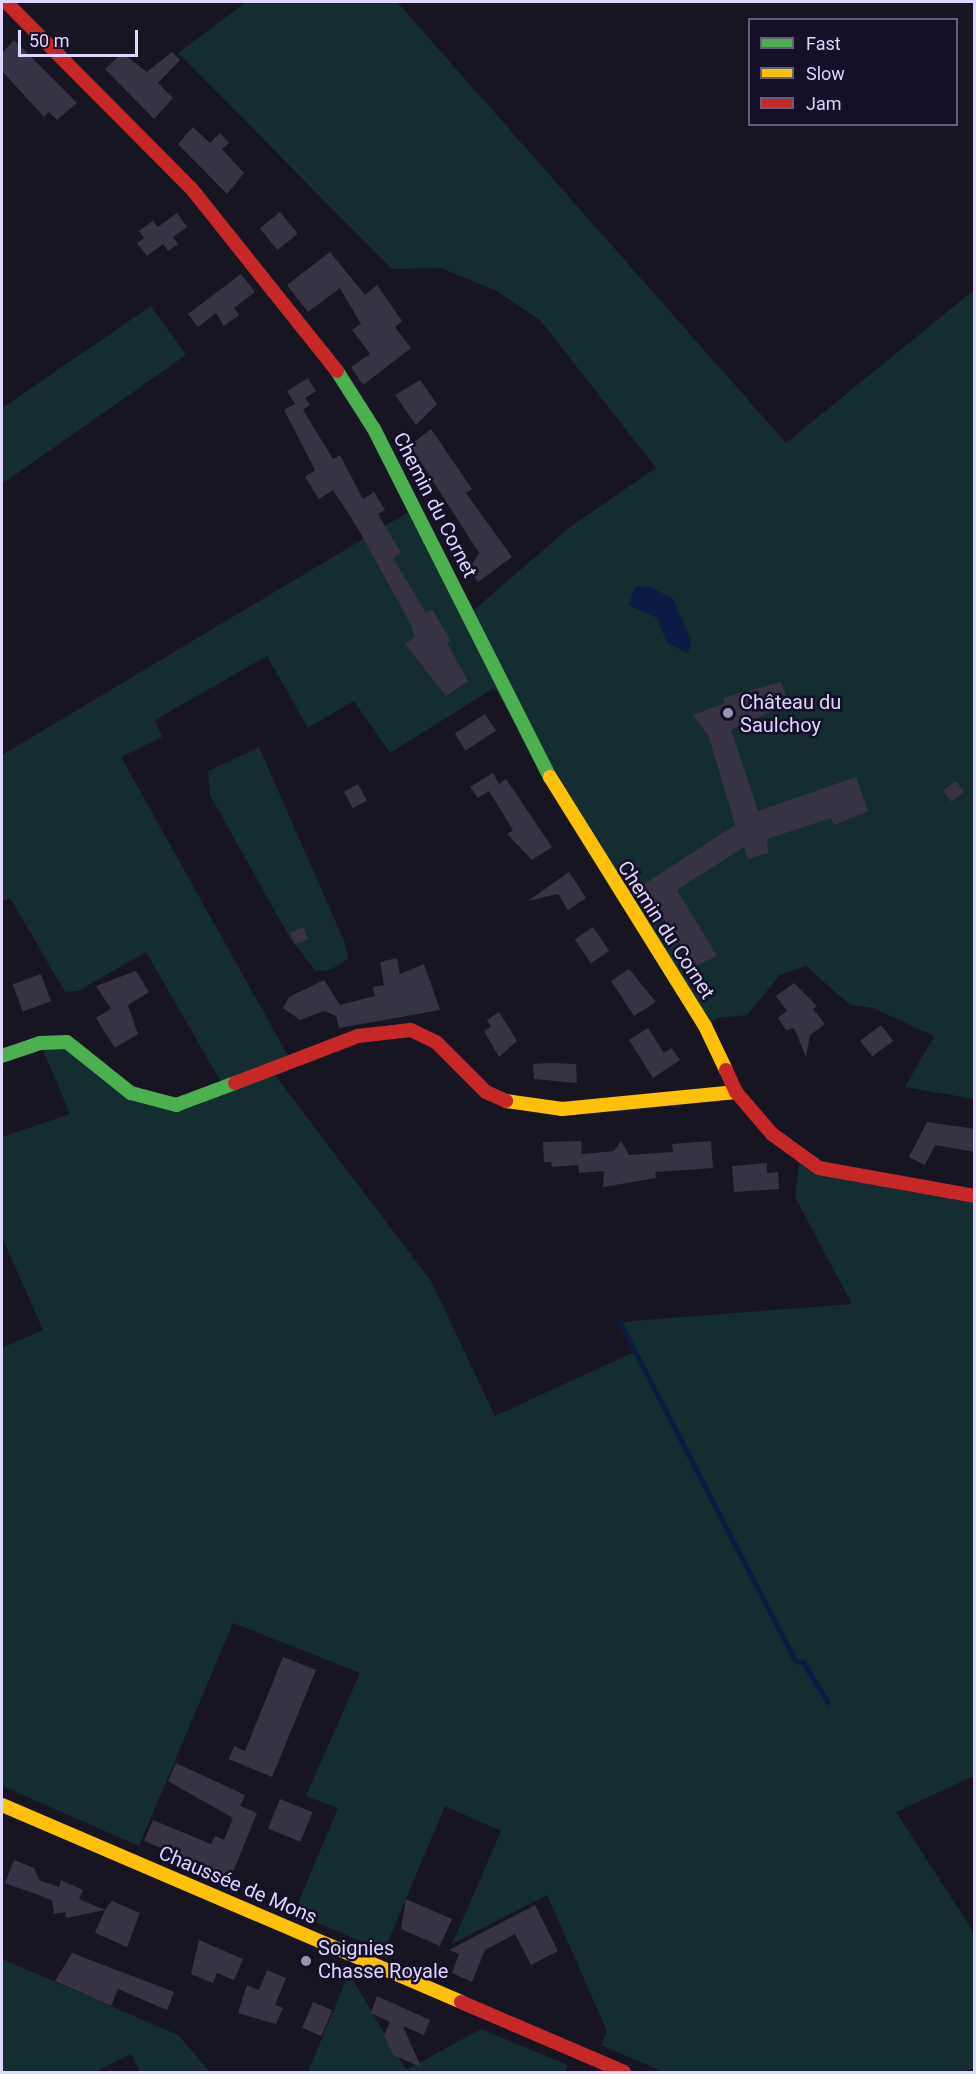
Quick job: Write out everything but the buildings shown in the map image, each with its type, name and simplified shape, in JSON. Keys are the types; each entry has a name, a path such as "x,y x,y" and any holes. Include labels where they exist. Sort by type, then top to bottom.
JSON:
{"street":[{"name":"Chemin du Cornet","path":"6,2 191,188 348,386 563,804 705,1026 736,1092 772,1134 819,1168 975,1196"},
{"path":"2,1056 40,1043 66,1042 131,1093 176,1105 358,1036 404,1030 436,1042 486,1092 520,1107 562,1109 736,1092"},
{"name":"Chaussée de Mons","path":"2,1805 624,2073"}],"green space":[{"path":"246,2 397,2 786,443 974,290 974,1099 905,1087 934,1036 873,1008 850,1005 806,966 780,975 747,1015 718,1018 705,1026 494,688 390,753 354,701 308,728 267,656 155,720 162,737 121,757 291,1061 271,1070 431,1281 495,1416 634,1352 620,1322 852,1304 795,1197 800,1158 974,1196 974,1776 896,1812 974,1933 974,2068 964,2072 664,2072 601,2045 607,2031 547,1895 452,1944 501,1831 445,1806 384,1951 294,1913 338,1808 306,1796 360,1673 233,1623 139,1846 2,1786 2,1348 43,1330 2,1237 2,1137 70,1114 40,1043 55,1040 149,1102 225,1089 146,952 78,991 65,992 10,898 2,901 2,755 415,508 468,615 570,527 656,468 541,321 497,291 441,268 392,269 178,53"},
{"path":"151,306 186,355 2,484 2,408"},
{"path":"259,747 345,943 348,959 330,970 316,971 291,940 210,795 208,771"},
{"path":"2,1959 178,2035 210,2072 140,2072 131,2054 95,2072 2,2072"},
{"path":"349,1973 406,2070 481,2029 568,2065 565,2072 308,2072"}],"water":[{"path":"649,586 673,599 691,640 688,653 667,643 657,618 629,605 635,587"}],"waterway":[{"path":"620,1322 796,1661 803,1662 828,1702"}],"traffic: fast":[{"path":"337,371 374,429 550,777"},
{"path":"2,1056 40,1043 67,1042 131,1093 176,1105 235,1083"}],"traffic: slow":[{"path":"550,777 705,1026 726,1070"},
{"path":"506,1101 562,1109 736,1092"},
{"path":"2,1805 461,2002"}],"traffic: jam":[{"path":"6,2 191,188 337,371"},
{"path":"235,1083 358,1036 411,1030 436,1042 486,1092 506,1101"},
{"path":"726,1070 736,1092 772,1134 819,1168 974,1196"},
{"path":"461,2002 624,2072"}],"place":[{"name":"Château du Saulchoy","path":"728,713"},
{"name":"Soignies Chasse Royale","path":"306,1961"}]}
